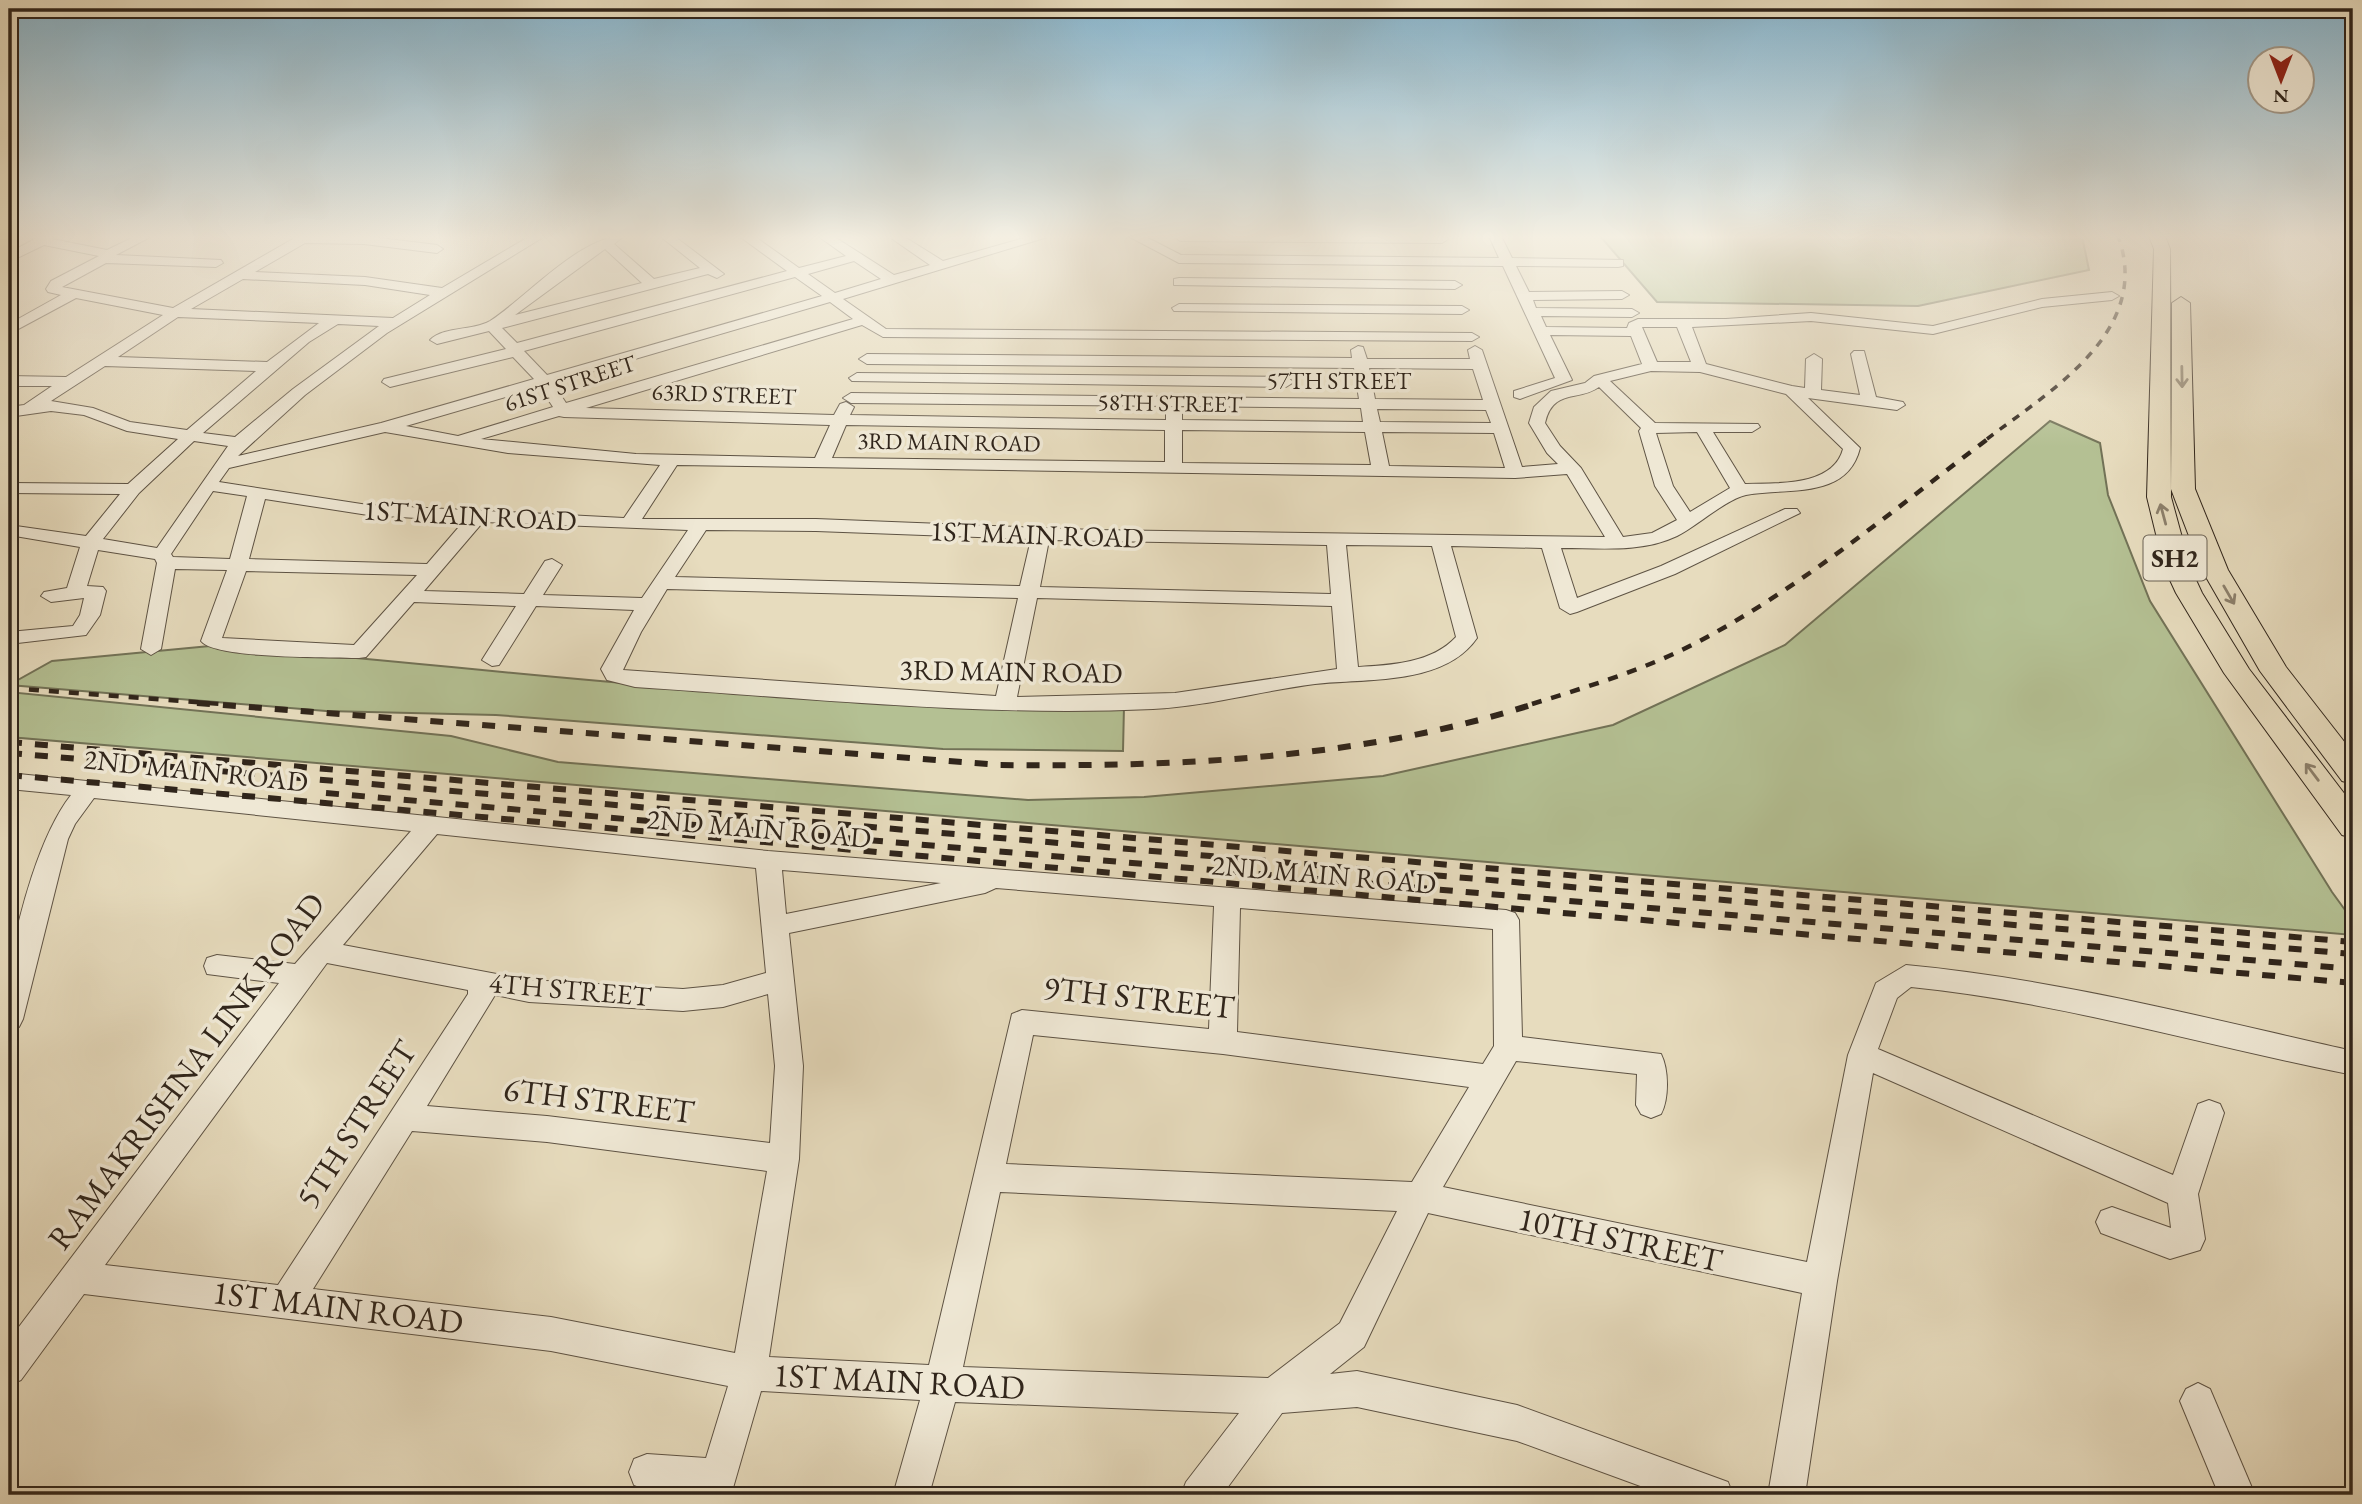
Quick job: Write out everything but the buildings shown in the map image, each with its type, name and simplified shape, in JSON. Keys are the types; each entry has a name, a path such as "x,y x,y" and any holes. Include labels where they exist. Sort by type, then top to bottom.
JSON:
{"main road":[{"name":"SH2","path":"2161,306 2158,497 2177,566 2189,593 2238,673 2353,827"},
{"name":"SH2","path":"2181,306 2183,489 2215,570 2273,671 2353,774"}],"street":[{"path":"9,330 51,306"},
{"path":"138,306 175,313 395,322"},
{"path":"13,416 186,306"},
{"path":"152,649 164,559 208,485 239,443 299,392 395,322 421,306"},
{"path":"492,326 525,306"},
{"path":"438,340 567,306"},
{"path":"390,382 671,306"},
{"path":"226,464 385,427 798,306"},
{"path":"846,306 883,333 1472,337"},
{"path":"1461,306 1515,473"},
{"path":"1520,394 1564,380 1529,306"},
{"path":"1628,306 1651,366"},
{"path":"1532,312 1636,323 1683,324 1811,317 1933,330 2029,306"},
{"path":"1173,468 1179,308 1462,310"},
{"path":"1298,309 1301,336"},
{"path":"75,595 90,543 133,489 303,339 338,318"},
{"name":"61ST STREET","path":"451,443 864,320"},
{"path":"1541,331 1636,323"},
{"path":"1683,324 1700,367"},
{"path":"492,326 544,381 564,411"},
{"path":"821,463 851,398 857,378 883,333"},
{"path":"1355,337 1370,403 1381,471"},
{"path":"1859,354 1869,401"},
{"path":"867,359 1478,364"},
{"path":"1813,394 1814,359"},
{"path":"103,361 271,367"},
{"path":"1283,363 1286,382 1284,405 1290,427"},
{"path":"1520,394 1557,394 1590,387 1599,379 1651,366 1700,367 1792,391 1897,404"},
{"path":"857,378 1286,382"},
{"path":"1599,379 1651,428 1752,427"},
{"path":"9,381 69,382"},
{"path":"1702,427 1740,490 1800,487 1836,472 1849,459 1852,448 1792,391"},
{"name":"57TH STREET","path":"851,398 1284,405 1491,400 1520,394"},
{"path":"1557,394 1540,410 1537,423 1553,449 1572,468 1618,543"},
{"path":"13,416 51,406 87,411 127,426 239,443"},
{"name":"63RD STREET","path":"564,411 840,420"},
{"name":"58TH STREET","path":"840,420 1499,428"},
{"name":"3RD MAIN ROAD","path":"385,427 451,443 533,452 673,458 821,463 1515,473 1572,468"},
{"path":"1651,428 1647,431 1664,486 1686,520"},
{"path":"629,524 673,458"},
{"name":"1ST MAIN ROAD","path":"208,485 368,510 629,524 699,527 816,525 1041,535 1550,543 1618,543 1656,538 1740,490"},
{"path":"9,488 133,489"},
{"path":"257,494 238,565 212,634 211,641 229,647 359,652 478,516"},
{"path":"1550,543 1570,608 1668,569 1791,513"},
{"name":"3RD MAIN ROAD","path":"699,527 647,604 617,656 612,669 615,675 635,680 1005,702 1156,702 1415,667 1440,660 1461,648 1467,638 1440,540"},
{"path":"10,531 90,543 164,559 238,565 432,570"},
{"path":"1005,702 1041,535"},
{"path":"1336,538 1348,674"},
{"path":"492,660 552,565"},
{"path":"663,583 1341,600"},
{"path":"9,638 79,631 90,615 96,591 51,596"},
{"path":"408,596 647,604"},
{"name":"2ND MAIN ROAD","path":"9,781 768,860 1227,895 1506,920 1508,1048"},
{"path":"9,1019 56,839 64,821 89,788"},
{"name":"RAMAKRISHNA LINK ROAD","path":"9,1368 301,975 430,825"},
{"path":"647,1472 715,1486 749,1373 785,1159 789,1066 768,860"},
{"path":"775,926 1012,879"},
{"path":"1223,1042 1227,895"},
{"name":"4TH STREET","path":"320,951 529,991 683,1000 723,996 779,980"},
{"path":"217,966 301,975"},
{"path":"1787,1495 1820,1281 1862,1055 1886,991 1906,976 1969,982 2092,1005 2353,1066"},
{"name":"5TH STREET","path":"285,1304 481,996 483,982"},
{"name":"9TH STREET","path":"911,1495 942,1384 1022,1022 1223,1042 1490,1078"},
{"path":"1199,1495 1273,1396 1352,1335 1420,1197 1508,1048 1651,1063 1651,1105"},
{"path":"1862,1055 2182,1194"},
{"path":"2112,1222 2170,1244 2189,1239 2182,1194 2209,1113"},
{"name":"6TH STREET","path":"405,1117 547,1129 785,1159"},
{"name":"10TH STREET","path":"987,1177 1156,1183 1345,1196 1420,1197 1820,1281"},
{"name":"1ST MAIN ROAD","path":"75,1277 231,1294 285,1304 413,1315 551,1334 749,1373 942,1384 1273,1396 1357,1389 1517,1423 1715,1495"},
{"path":"2198,1401 2237,1495"}],"green space":[{"path":"2050,421 2100,443 2108,495 2150,601 2332,892 2353,921 2353,935 9,737 9,692 451,736 558,762 1028,800 1144,797 1383,776 1613,725 1785,645"},
{"path":"210,646 674,687 1124,706 1123,751 943,749 496,715 326,711 9,685 52,661"}],"railway":[{"path":"1987,439 2065,379 2089,355 2109,329 2119,306"},
{"path":"1532,704 1653,663 1732,623 1845,548 1989,438"},
{"path":"9,688 220,704"},
{"path":"197,703 1000,765 1136,764 1272,756 1406,737 1537,703"},
{"path":"9,742 2353,942"},
{"path":"9,753 2353,954"},
{"path":"9,775 2353,983"},
{"path":"326,793 2353,969"}]}
